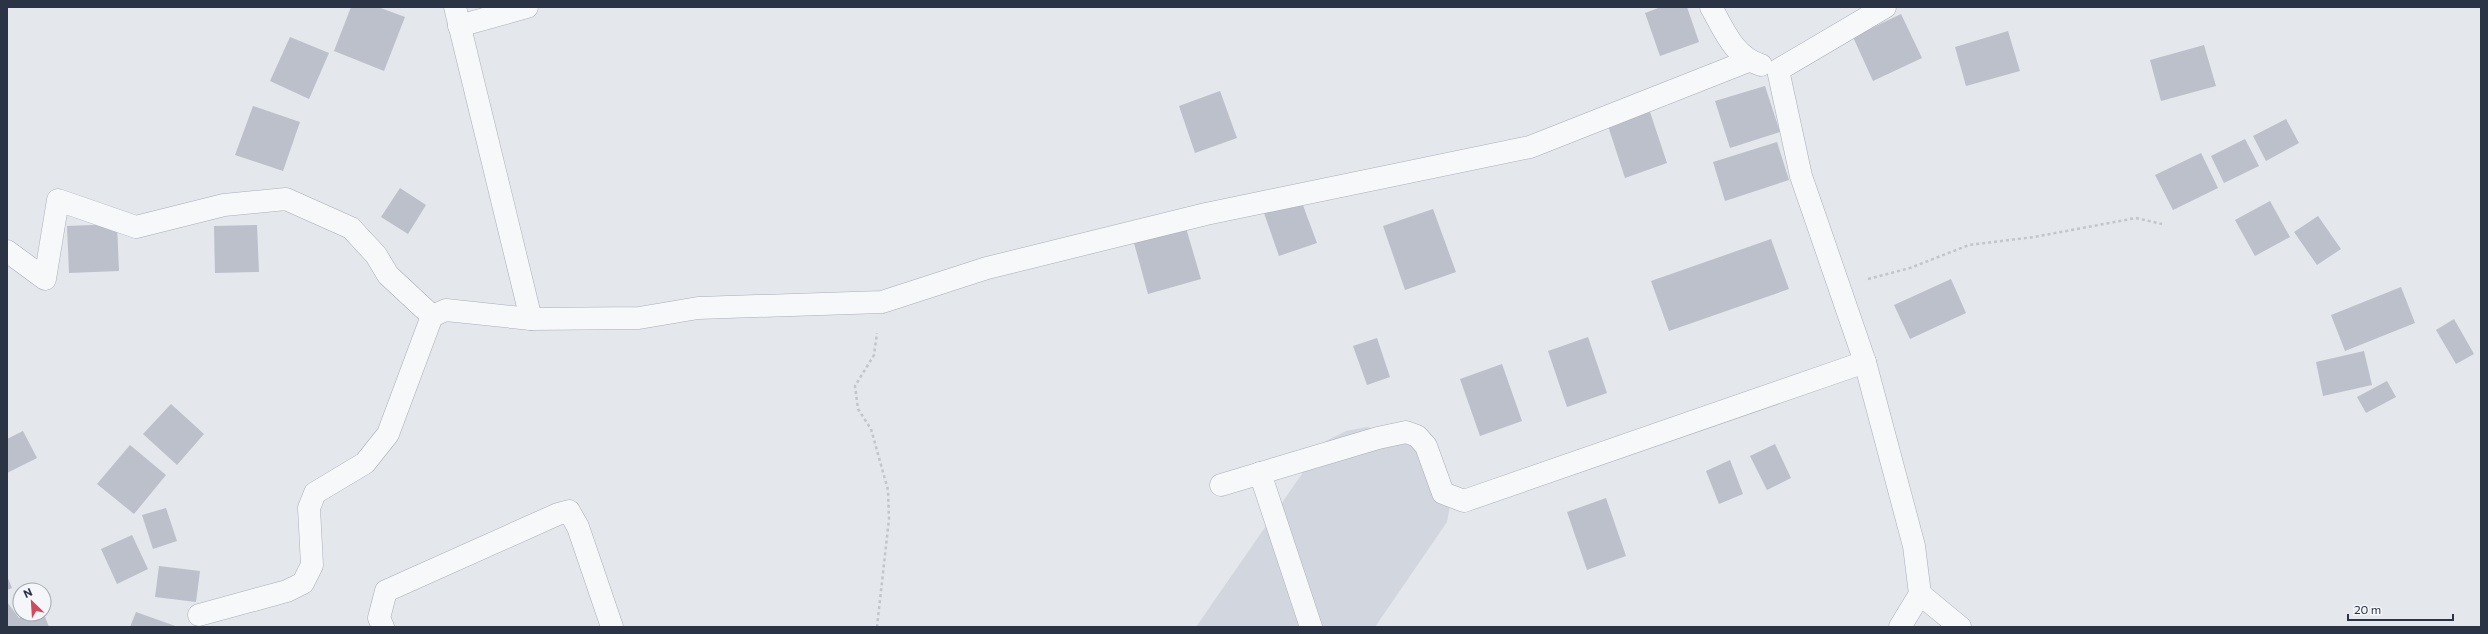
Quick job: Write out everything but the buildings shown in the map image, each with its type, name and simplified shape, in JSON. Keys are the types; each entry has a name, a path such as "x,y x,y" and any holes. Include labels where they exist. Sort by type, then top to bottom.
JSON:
{"street":[{"path":"527,7 457,16 531,319"},
{"path":"1711,7 1732,44 1748,61 1778,70 1885,7"},
{"path":"199,615 286,591 303,583 312,565 309,508 315,493 365,463 388,434 432,316 446,310 531,319 639,318 698,308 882,302 987,268 1206,214 1530,147 1748,61"},
{"path":"1778,70 1801,176 1865,362 1914,546 1920,594 1900,627"},
{"path":"7,251 45,279 58,200 136,228 224,205 286,199 351,228 376,255 388,275 432,316"},
{"path":"1221,484 1378,438 1406,432 1417,436 1426,446 1443,493 1464,501 1865,362"},
{"path":"1260,473 1311,627"},
{"path":"383,627 379,618 386,591 558,514 569,511 578,527 612,627"},
{"path":"1920,594 1960,627"}],"path":[{"path":"1839,286 1910,268 1969,245 2034,237 2136,218 2162,224"},
{"path":"877,627 889,519 888,490 871,429 858,409 855,386 874,355 882,302"}],"shaded area":[{"path":"1367,427 1412,438 1451,500 1447,522 1375,627 1196,627 1324,442 1346,431"}]}
